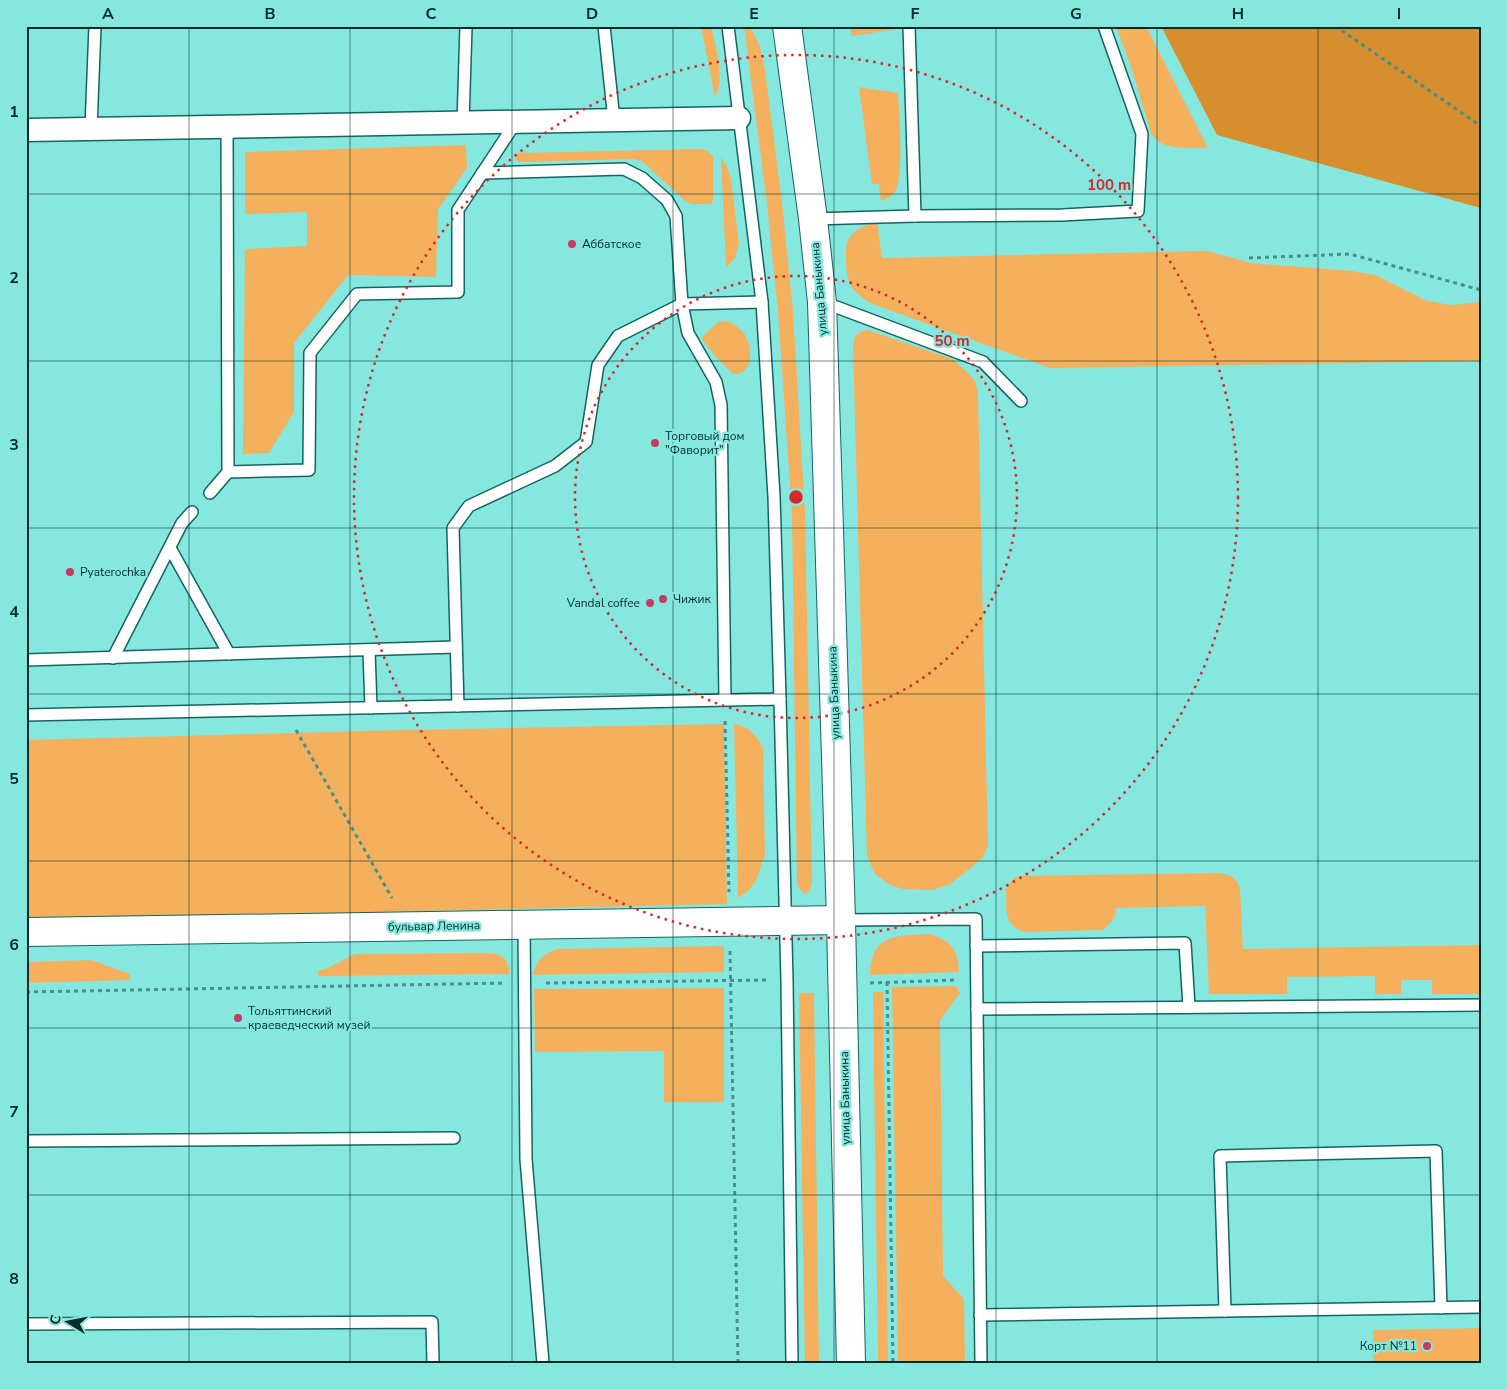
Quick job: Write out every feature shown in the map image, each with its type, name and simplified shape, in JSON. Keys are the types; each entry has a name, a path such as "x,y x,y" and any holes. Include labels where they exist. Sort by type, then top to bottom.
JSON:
{"main road":[{"name":"улица Баныкина","path":"787,26 813,219 822,302 841,920 852,1363"},
{"name":"бульвар Ленина","path":"26,932 841,920"}],"street":[{"path":"26,130 739,118"}],"lane":[{"path":"91,128 95,26"},
{"path":"463,123 466,26"},
{"path":"604,26 614,120"},
{"path":"728,26 762,302 774,496 785,920 792,1363"},
{"path":"909,26 916,216"},
{"path":"813,219 1138,212 1142,134 1104,26"},
{"path":"228,472 310,470 310,353 358,294 458,292 458,210 516,122"},
{"path":"210,492 228,472 227,126"},
{"path":"482,173 624,169 642,178 667,200 676,216 682,304 688,333 716,382 721,405 725,700"},
{"path":"458,706 453,528 470,506 554,466 586,442 598,365 618,336 682,304 762,302"},
{"path":"822,302 983,362 1021,401"},
{"path":"113,658 182,523 192,512"},
{"path":"170,548 229,654"},
{"path":"26,660 456,647"},
{"path":"369,650 370,708"},
{"path":"26,715 780,699"},
{"path":"841,920 976,919 981,1363"},
{"path":"524,925 526,1159 544,1363"},
{"path":"976,946 1186,943 1189,1007"},
{"path":"977,1008 1481,1005"},
{"path":"26,1140 454,1138"},
{"path":"1225,1311 1220,1156 1436,1151 1441,1308"},
{"path":"980,1315 1481,1307"},
{"path":"26,1324 432,1322 433,1363"}],"path":[{"path":"1335,26 1481,126"},
{"path":"1249,258 1350,254 1481,290"},
{"path":"725,700 738,1363"},
{"path":"284,710 409,926"},
{"path":"26,992 768,980"},
{"path":"870,983 977,980"},
{"path":"887,982 892,1363"}],"shaded area":[{"path":"701,26 711,26 716,48 720,79 715,98"},
{"path":"744,26 750,26 760,47 765,70 782,202 793,311 805,512 812,883 807,893 803,893 797,885 792,514 778,312 767,204"},
{"path":"850,26 898,26 898,29 852,36"},
{"path":"1116,26 1146,26 1208,148 1169,146 1156,139 1151,133 1131,67"},
{"path":"1161,26 1481,26 1481,208 1217,135"},
{"path":"859,87 898,93 899,175 894,194 881,201 879,184 872,184"},
{"path":"466,145 467,168 438,209 436,277 348,275 294,343 294,412 269,453 243,454 245,249 307,246 307,212 245,214 245,152"},
{"path":"701,149 708,151 713,156 713,200 711,204 691,204 684,200 643,162 635,159 519,162 515,159 518,153"},
{"path":"721,157 727,167 731,180 739,243 735,258 726,267"},
{"path":"877,222 882,258 1207,251 1251,263 1352,271 1375,275 1427,301 1452,305 1481,302 1481,361 1050,368 870,303 858,294 851,286 847,275 847,245 852,234 857,230"},
{"path":"726,321 735,325 743,332 749,344 750,358 748,365 740,373 733,374 701,338 718,322"},
{"path":"868,330 952,359 975,381 978,393 988,846 983,857 968,870 950,884 933,890 903,889 890,885 875,874 867,856 853,348 856,335"},
{"path":"724,724 727,904 26,920 26,740"},
{"path":"734,724 744,727 751,732 763,748 765,855 756,880 750,889 738,898"},
{"path":"1218,873 1232,877 1240,888 1243,949 1481,945 1481,994 1432,994 1432,980 1401,980 1401,994 1375,994 1375,976 1287,977 1287,994 1209,994 1205,906 1116,908 1114,919 1103,930 1025,932 1012,925 1006,910 1006,889 1014,878 1021,876"},
{"path":"930,934 949,943 955,952 959,972 870,975 875,951 888,939 907,935"},
{"path":"724,946 724,972 532,975 541,959 547,953 557,949"},
{"path":"355,954 497,954 504,958 508,964 510,974 318,976 318,970 324,970"},
{"path":"91,960 130,974 130,980 26,983 26,962"},
{"path":"956,986 960,993 940,1020 943,1276 964,1299 965,1363 898,1363 892,987"},
{"path":"724,988 724,1102 664,1102 664,1051 535,1052 534,989"},
{"path":"873,992 883,992 888,1363 878,1363"},
{"path":"799,993 814,993 819,1363 805,1363"},
{"name":"Корт №11","path":"1481,1328 1481,1363 1373,1363 1373,1330"}],"place":[{"name":"Аббатское","path":"572,244"},
{"name":"Торговый дом \"Фаворит\"","path":"655,443"},
{"name":"Pyaterochka","path":"70,572"},
{"name":"Чижик","path":"663,599"},
{"name":"Vandal coffee","path":"650,603"},
{"name":"Тольяттинский краеведческий музей","path":"238,1018"},
{"name":"Корт №11","path":"1427,1346"}]}
